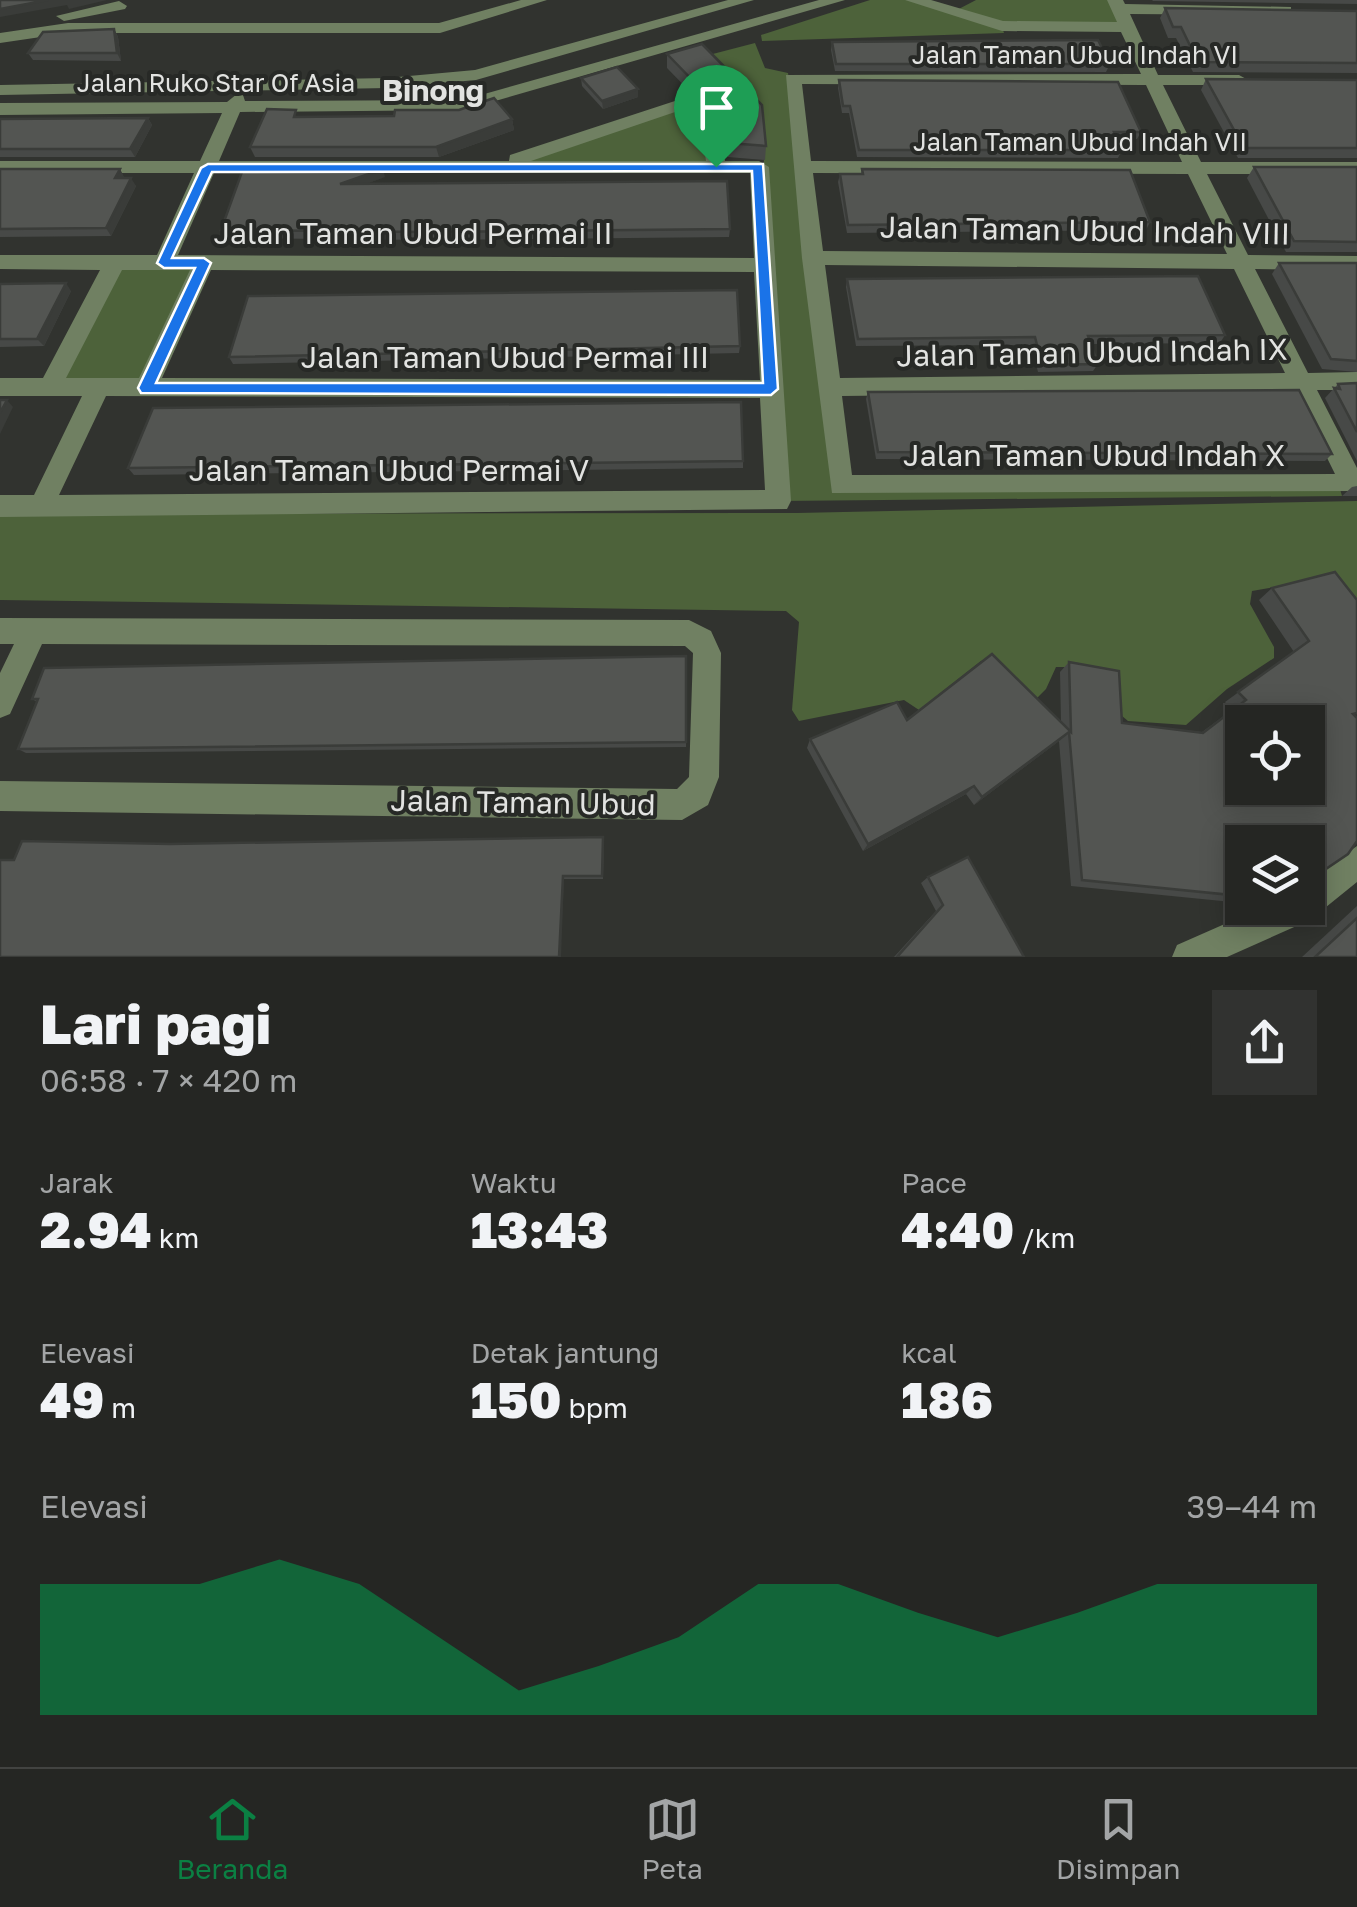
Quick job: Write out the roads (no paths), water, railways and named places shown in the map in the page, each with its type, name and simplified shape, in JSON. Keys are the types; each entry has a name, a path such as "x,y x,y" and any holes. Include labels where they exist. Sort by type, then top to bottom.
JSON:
{"street":[{"name":"Jalan Ruko Star Of Asia","path":"0,38 68,28 440,28 539,0"},
{"name":"Jalan Ruko Star Of Asia","path":"0,90 388,83 476,75 746,0"},
{"name":"Jalan Ruko Star Of Asia","path":"0,108 464,105 837,0"},
{"path":"912,0 1002,26 1121,12 1301,11"},
{"path":"953,12 976,0"},
{"path":"0,28 118,6"},
{"path":"1121,12 1301,380"},
{"path":"698,13 720,36"},
{"name":"Jalan Taman Ubud Indah VI","path":"803,167 792,79 1264,80"},
{"path":"164,263 242,87"},
{"path":"498,166 678,105 709,117 716,167"},
{"path":"0,167 758,167 771,389"},
{"path":"803,167 828,387"},
{"name":"Jalan Taman Ubud Indah VII","path":"803,167 1357,168"},
{"name":"Jalan Taman Ubud Indah VIII","path":"812,258 1357,263"},
{"name":"Jalan Taman Ubud Permai II","path":"0,262 765,265"},
{"path":"50,388 116,262"},
{"path":"146,388 204,263"},
{"name":"Jalan Taman Ubud Indah X","path":"828,387 841,486 1348,484 1301,380"},
{"name":"Jalan Taman Ubud Indah IX","path":"828,387 1357,380"},
{"name":"Jalan Taman Ubud Permai III","path":"0,387 771,389"},
{"path":"42,506 98,388"},
{"name":"Jalan Taman Ubud Permai V","path":"0,506 778,501 771,389"},
{"name":"Jalan Taman Ubud","path":"0,631 689,633 701,640 707,653 704,777 697,794 682,804 0,796"},
{"path":"0,704 34,631"},
{"path":"1325,887 1357,862"},
{"path":"1189,957 1260,925"}],"district":[{"name":"Binong","path":"433,91"}]}
